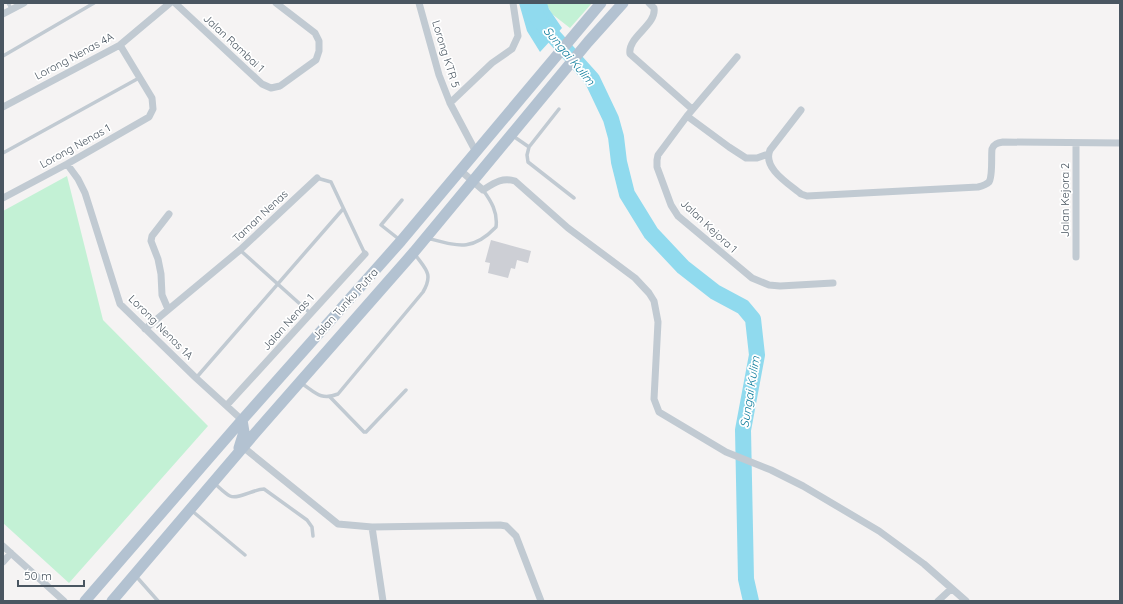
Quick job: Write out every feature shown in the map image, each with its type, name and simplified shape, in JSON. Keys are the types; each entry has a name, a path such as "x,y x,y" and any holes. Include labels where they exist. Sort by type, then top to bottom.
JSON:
{"main road":[{"name":"Jalan Tunku Putra","path":"85,601 242,420 401,241 601,3"},
{"name":"Jalan Tunku Putra","path":"112,601 274,411 426,238 510,135 588,42 623,3"},
{"path":"240,452 244,432 242,420 246,421 258,419 274,411"}],"street":[{"path":"3,14 10,6 24,3"},
{"name":"Lorong Nenas 4A","path":"3,107 120,45 170,3"},
{"name":"Jalan Rambai 1","path":"175,3 262,84 271,88 280,86 316,60 319,51 319,41 315,33 276,3"},
{"name":"Lorong KTR 5","path":"419,3 439,75 450,103 476,152"},
{"path":"450,103 492,63 512,49 518,36 513,3"},
{"path":"649,3 654,8 654,16 630,46 630,54 692,109"},
{"path":"120,45 139,78"},
{"name":"Jalan Kejora 1","path":"737,57 692,109 663,148 656,160 657,167 671,205 678,216 737,267 760,282 780,286 833,283"},
{"name":"Lorong Nenas 1","path":"3,198 67,164 149,117 153,109 152,98 139,78"},
{"path":"801,110 768,154 770,168 801,194 809,196 978,188 989,182 991,177 992,149 994,146 1003,142 1120,143"},
{"path":"687,116 746,158 757,158 768,154"},
{"name":"Jalan Kejora 2","path":"1076,143 1076,257"},
{"name":"Lorong Nenas 1A","path":"67,164 78,179 85,193 120,304 196,378 242,420"},
{"path":"461,171 483,190 494,182 507,178 515,181 568,228 640,283 654,301 658,322 654,399 659,412 726,452 771,470 803,486 879,531 924,564 966,601"},
{"name":"Taman Nenas","path":"145,329 240,250 317,178"},
{"path":"168,309 162,295 161,274 158,258 151,241 152,236 169,214"},
{"name":"Jalan Nenas 1","path":"227,405 365,254"},
{"path":"240,452 338,524 372,527 506,526 516,536 541,601"},
{"path":"372,527 383,601"},
{"path":"3,546 64,601"},
{"path":"3,562 11,553"},
{"path":"938,601 951,589"}],"lane":[{"path":"3,56 94,3"},
{"path":"3,153 139,78"},
{"path":"559,109 529,147 527,155 528,162 574,198"},
{"path":"510,135 529,147"},
{"name":"Taman Nenas","path":"317,178 332,182 343,209 365,254"},
{"path":"426,238 464,246 474,244 490,233 496,227 496,214 491,202 483,190"},
{"path":"401,241 381,225 402,200"},
{"path":"196,378 343,209"},
{"path":"240,250 310,313"},
{"path":"300,382 321,397 330,397 338,394 423,292 428,282 428,273 414,252"},
{"path":"330,397 364,432 366,432 406,390"},
{"path":"213,483 230,496 237,497 258,489 264,489 307,520 312,527 313,536"},
{"path":"190,509 245,555"},
{"path":"135,574 158,601"}],"green space":[{"path":"546,3 592,3 570,28 552,14"},
{"path":"67,176 103,320 208,426 69,583 3,523 3,211"}],"water":[{"path":"519,3 547,3 549,9 562,28 540,52 527,31"}],"building":[{"path":"491,240 531,251 528,263 517,260 515,269 511,268 508,278 488,273 490,263 485,262"}],"waterway":[{"name":"Sungai Kulim","path":"532,3 538,19 592,79 611,119 627,194 651,233 683,267 715,292 743,307 753,319 757,355 743,430 746,579 751,601"}]}
